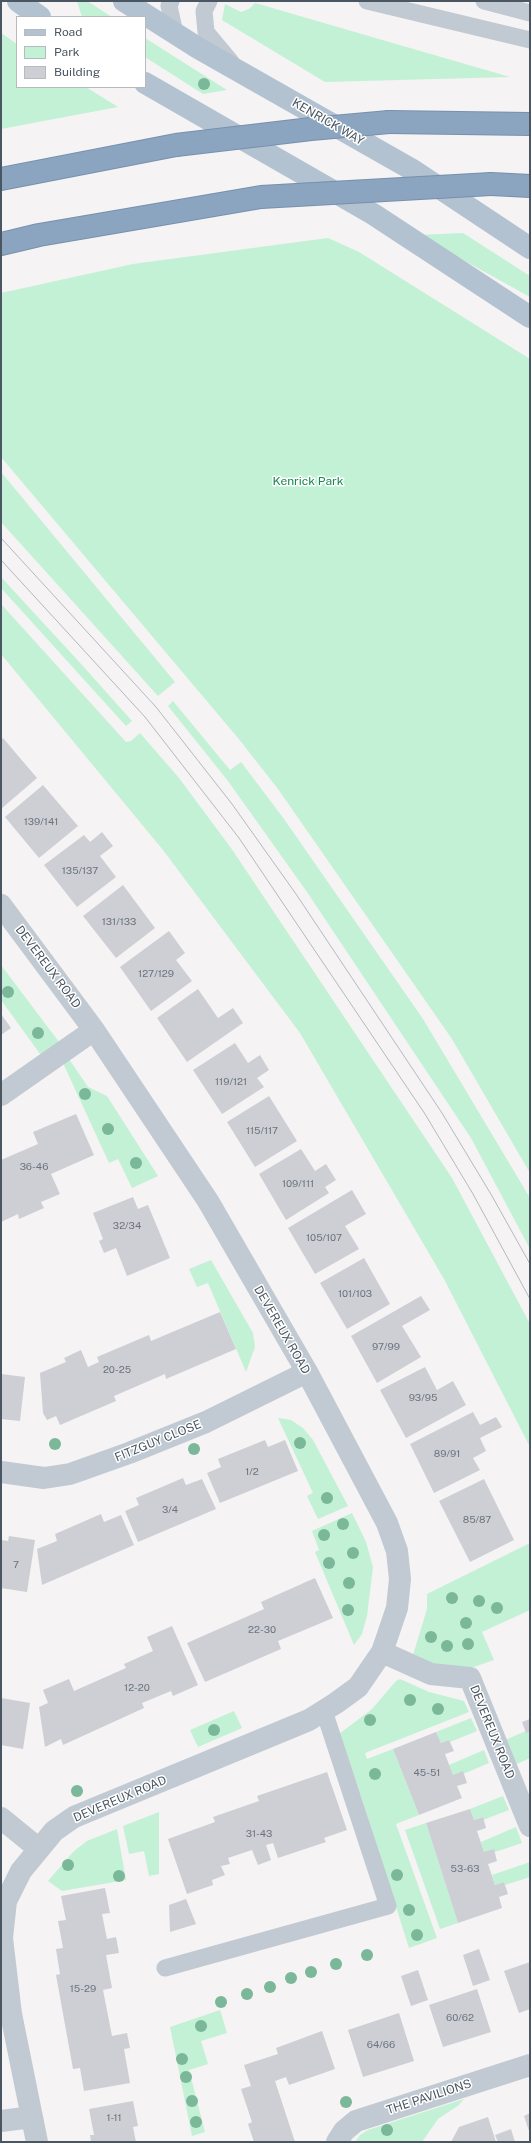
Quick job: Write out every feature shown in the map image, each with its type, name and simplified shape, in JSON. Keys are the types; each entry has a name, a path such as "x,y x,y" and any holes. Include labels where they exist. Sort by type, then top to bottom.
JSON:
{"highway":[{"path":"1,179 176,146 311,129 390,122 530,124"},
{"path":"1,244 39,235 261,197 491,184 530,186"}],"main road":[{"path":"18,1 39,16"},
{"name":"KENRICK WAY","path":"124,1 175,33 411,169 530,248"},
{"path":"146,84 373,214 530,317"}],"street":[{"name":"DEVEREUX ROAD","path":"1,905 94,1030 208,1201 307,1372 387,1523 397,1551 400,1579 397,1608 382,1652 358,1687 309,1720 74,1817 54,1831 21,1871 6,1901 2,1938 11,2014 37,2142"},
{"path":"1,1095 94,1030"},
{"name":"FITZGUY CLOSE","path":"1,1472 44,1478 70,1474 129,1453 206,1422 307,1372"},
{"name":"DEVEREUX ROAD","path":"382,1652 431,1674 470,1678 530,1826"},
{"path":"1,1818 39,1849"},
{"name":"THE PAVILIONS","path":"337,2142 344,2131 356,2121 530,2064"},
{"path":"1,2121 32,2117"}],"lane":[{"path":"171,1 169,6 175,33"},
{"path":"210,1 204,11 206,32 220,51 240,71"},
{"path":"367,1 530,40"},
{"path":"484,1 530,13"},
{"path":"165,1968 388,1906 324,1711"}],"green space":[{"path":"77,1 87,1 110,16 82,16"},
{"path":"255,3 510,77 325,82 222,20 225,4 241,12 249,9"},
{"path":"1,33 16,43 16,88 88,88 118,107 1,129"},
{"path":"146,39 227,90 203,94 146,58"},
{"path":"463,233 530,276 530,297 418,235"},
{"name":"Kenrick Park","path":"328,238 359,252 530,359 530,1173 452,1039 278,789 238,738 1,457 1,293 133,264"},
{"path":"1,472 175,682 158,696 1,522"},
{"path":"1,577 132,721 126,726 1,588"},
{"path":"1,604 126,742 131,741 140,733 179,778 231,848 452,1178 530,1324 530,1447 444,1279 300,1033 163,850 1,654"},
{"path":"173,701 230,770 241,762 284,819 423,1019 530,1198 530,1249 471,1138 307,892 228,781 168,706"},
{"path":"1,965 62,1046 43,1058 1,1000"},
{"path":"69,1059 88,1087 107,1096 158,1176 132,1188 118,1159 109,1163 63,1063"},
{"path":"211,1260 253,1333 255,1347 246,1372 208,1283 197,1287 189,1269"},
{"path":"278,1418 291,1420 303,1428 313,1440 348,1506 318,1519 307,1496 313,1493"},
{"path":"352,1513 366,1542 373,1567 367,1616 362,1634 354,1645 315,1552 319,1550 312,1531"},
{"path":"530,1543 530,1610 482,1632 494,1660 465,1670 433,1666 413,1655 427,1609 427,1594"},
{"path":"400,1679 429,1692 464,1701 469,1712 365,1753 367,1759 393,1749 419,1815 396,1824 437,1938 409,1948 362,1799 339,1734 372,1709 396,1681"},
{"path":"234,1711 242,1728 198,1747 190,1730"},
{"path":"471,1718 477,1731 450,1742 449,1740 441,1743 436,1732"},
{"path":"526,1731 526,1733 530,1732 530,1758 515,1765 505,1740"},
{"path":"484,1750 489,1763 463,1774 453,1775 449,1765"},
{"path":"503,1796 509,1810 483,1820 482,1817 474,1820 470,1809"},
{"path":"159,1812 159,1874 149,1876 144,1851 129,1854 123,1826"},
{"path":"426,1823 458,1923 440,1929 405,1830"},
{"path":"516,1827 522,1843 495,1852 484,1852 481,1842"},
{"path":"117,1829 126,1880 62,1891 48,1881 74,1851 87,1841"},
{"path":"530,1862 530,1877 505,1885 504,1882 495,1885 492,1875"},
{"path":"220,2010 227,2033 201,2041 208,2064 189,2070 205,2132 192,2136 170,2027"},
{"path":"464,2099 459,2105 438,2119 422,2142 355,2142 360,2135 368,2130"}],"building":[{"path":"3,738 37,778 1,809 1,740"},
{"path":"43,785 78,826 39,858 5,817"},
{"path":"102,832 113,846 100,856 116,877 77,907 44,865 84,835 90,842"},
{"path":"123,885 155,928 116,958 83,916"},
{"path":"169,931 185,953 176,960 192,981 151,1011 120,967"},
{"path":"198,989 218,1018 233,1008 243,1023 187,1062 157,1018"},
{"path":"1,1014 11,1028 1,1035"},
{"path":"235,1043 248,1063 260,1055 269,1070 257,1078 264,1087 222,1114 193,1070"},
{"path":"269,1096 297,1141 255,1167 227,1122"},
{"path":"76,1114 94,1155 51,1174 60,1194 41,1202 44,1208 19,1219 18,1214 1,1222 1,1160 38,1144 33,1132"},
{"path":"301,1149 315,1171 326,1164 336,1180 325,1187 329,1193 286,1220 259,1174"},
{"path":"352,1190 366,1214 345,1226 359,1249 315,1274 288,1228"},
{"path":"133,1197 138,1209 148,1205 170,1258 127,1276 116,1248 104,1253 99,1241 103,1239 93,1213"},
{"path":"364,1258 390,1304 347,1329 320,1283"},
{"path":"421,1296 430,1310 402,1326 421,1357 377,1383 351,1336"},
{"path":"220,1312 236,1349 166,1379 165,1374 114,1396 116,1401 60,1425 56,1416 47,1420 43,1413 40,1373 66,1362 64,1358 81,1350 88,1367 99,1362 97,1357 149,1335 151,1341"},
{"path":"425,1367 437,1390 453,1381 466,1405 406,1438 380,1390"},
{"path":"1,1374 25,1377 20,1421 1,1419"},
{"path":"473,1412 480,1425 496,1417 502,1427 480,1438 486,1451 473,1458 480,1470 434,1493 410,1444"},
{"path":"265,1440 268,1447 285,1440 298,1471 220,1503 207,1473 221,1467 218,1459"},
{"path":"183,1478 186,1485 202,1479 216,1509 138,1542 125,1511 139,1505 136,1498"},
{"path":"484,1479 514,1540 470,1562 439,1501"},
{"path":"101,1514 104,1522 121,1515 134,1545 42,1585 37,1549 57,1541 55,1534"},
{"path":"9,1536 35,1540 27,1592 1,1588 1,1540 8,1541"},
{"path":"315,1578 333,1618 278,1641 281,1649 205,1682 187,1643 264,1609 261,1602"},
{"path":"172,1626 198,1685 173,1696 171,1691 142,1703 144,1708 63,1745 61,1739 45,1747 39,1707 48,1703 43,1690 69,1679 74,1691 126,1668 124,1664 153,1651 147,1637"},
{"path":"1,1698 30,1703 23,1749 1,1745"},
{"path":"530,1719 530,1732 526,1733 522,1722"},
{"path":"436,1732 441,1743 449,1740 454,1751 445,1754 453,1775 463,1771 467,1783 457,1786 462,1798 419,1815 393,1749"},
{"path":"327,1772 347,1830 324,1838 326,1842 278,1858 273,1843 266,1845 271,1860 258,1865 252,1850 228,1858 230,1864 221,1866 225,1875 212,1880 213,1885 187,1894 168,1839 215,1822 213,1817 259,1801 257,1796"},
{"path":"470,1809 474,1820 483,1817 486,1828 477,1831 484,1852 494,1849 497,1861 488,1864 495,1885 504,1882 508,1894 499,1897 502,1908 458,1923 426,1823"},
{"path":"105,1888 110,1913 102,1914 107,1939 116,1937 119,1953 106,1955 112,1988 103,1990 112,2036 127,2033 130,2048 124,2049 130,2083 84,2091 80,2068 73,2069 56,1975 60,1974 56,1949 63,1948 58,1921 66,1920 61,1896"},
{"path":"186,1899 196,1924 170,1932 169,1905"},
{"path":"479,1949 490,1980 473,1986 463,1955"},
{"path":"530,1962 530,2009 519,2013 504,1971"},
{"path":"418,1970 428,2000 411,2006 401,1976"},
{"path":"477,1989 491,2032 443,2047 429,2005"},
{"path":"399,2013 414,2061 363,2077 348,2030"},
{"path":"322,2031 335,2069 289,2085 286,2077 275,2081 295,2142 254,2142 248,2124 252,2122 241,2089 251,2086 244,2065 278,2054 276,2048"},
{"path":"133,2101 138,2126 133,2127 136,2142 91,2142 90,2135 94,2135 89,2109"},
{"path":"530,2113 530,2134 524,2116"},
{"path":"488,2117 496,2142 451,2142 459,2127"},
{"path":"511,2129 515,2142 498,2142 495,2135"}],"tram line":[{"path":"1,538 156,707 232,804 296,894 442,1113 492,1196 530,1264"},
{"path":"1,560 145,717 239,838 425,1114 473,1194 530,1299"}]}
